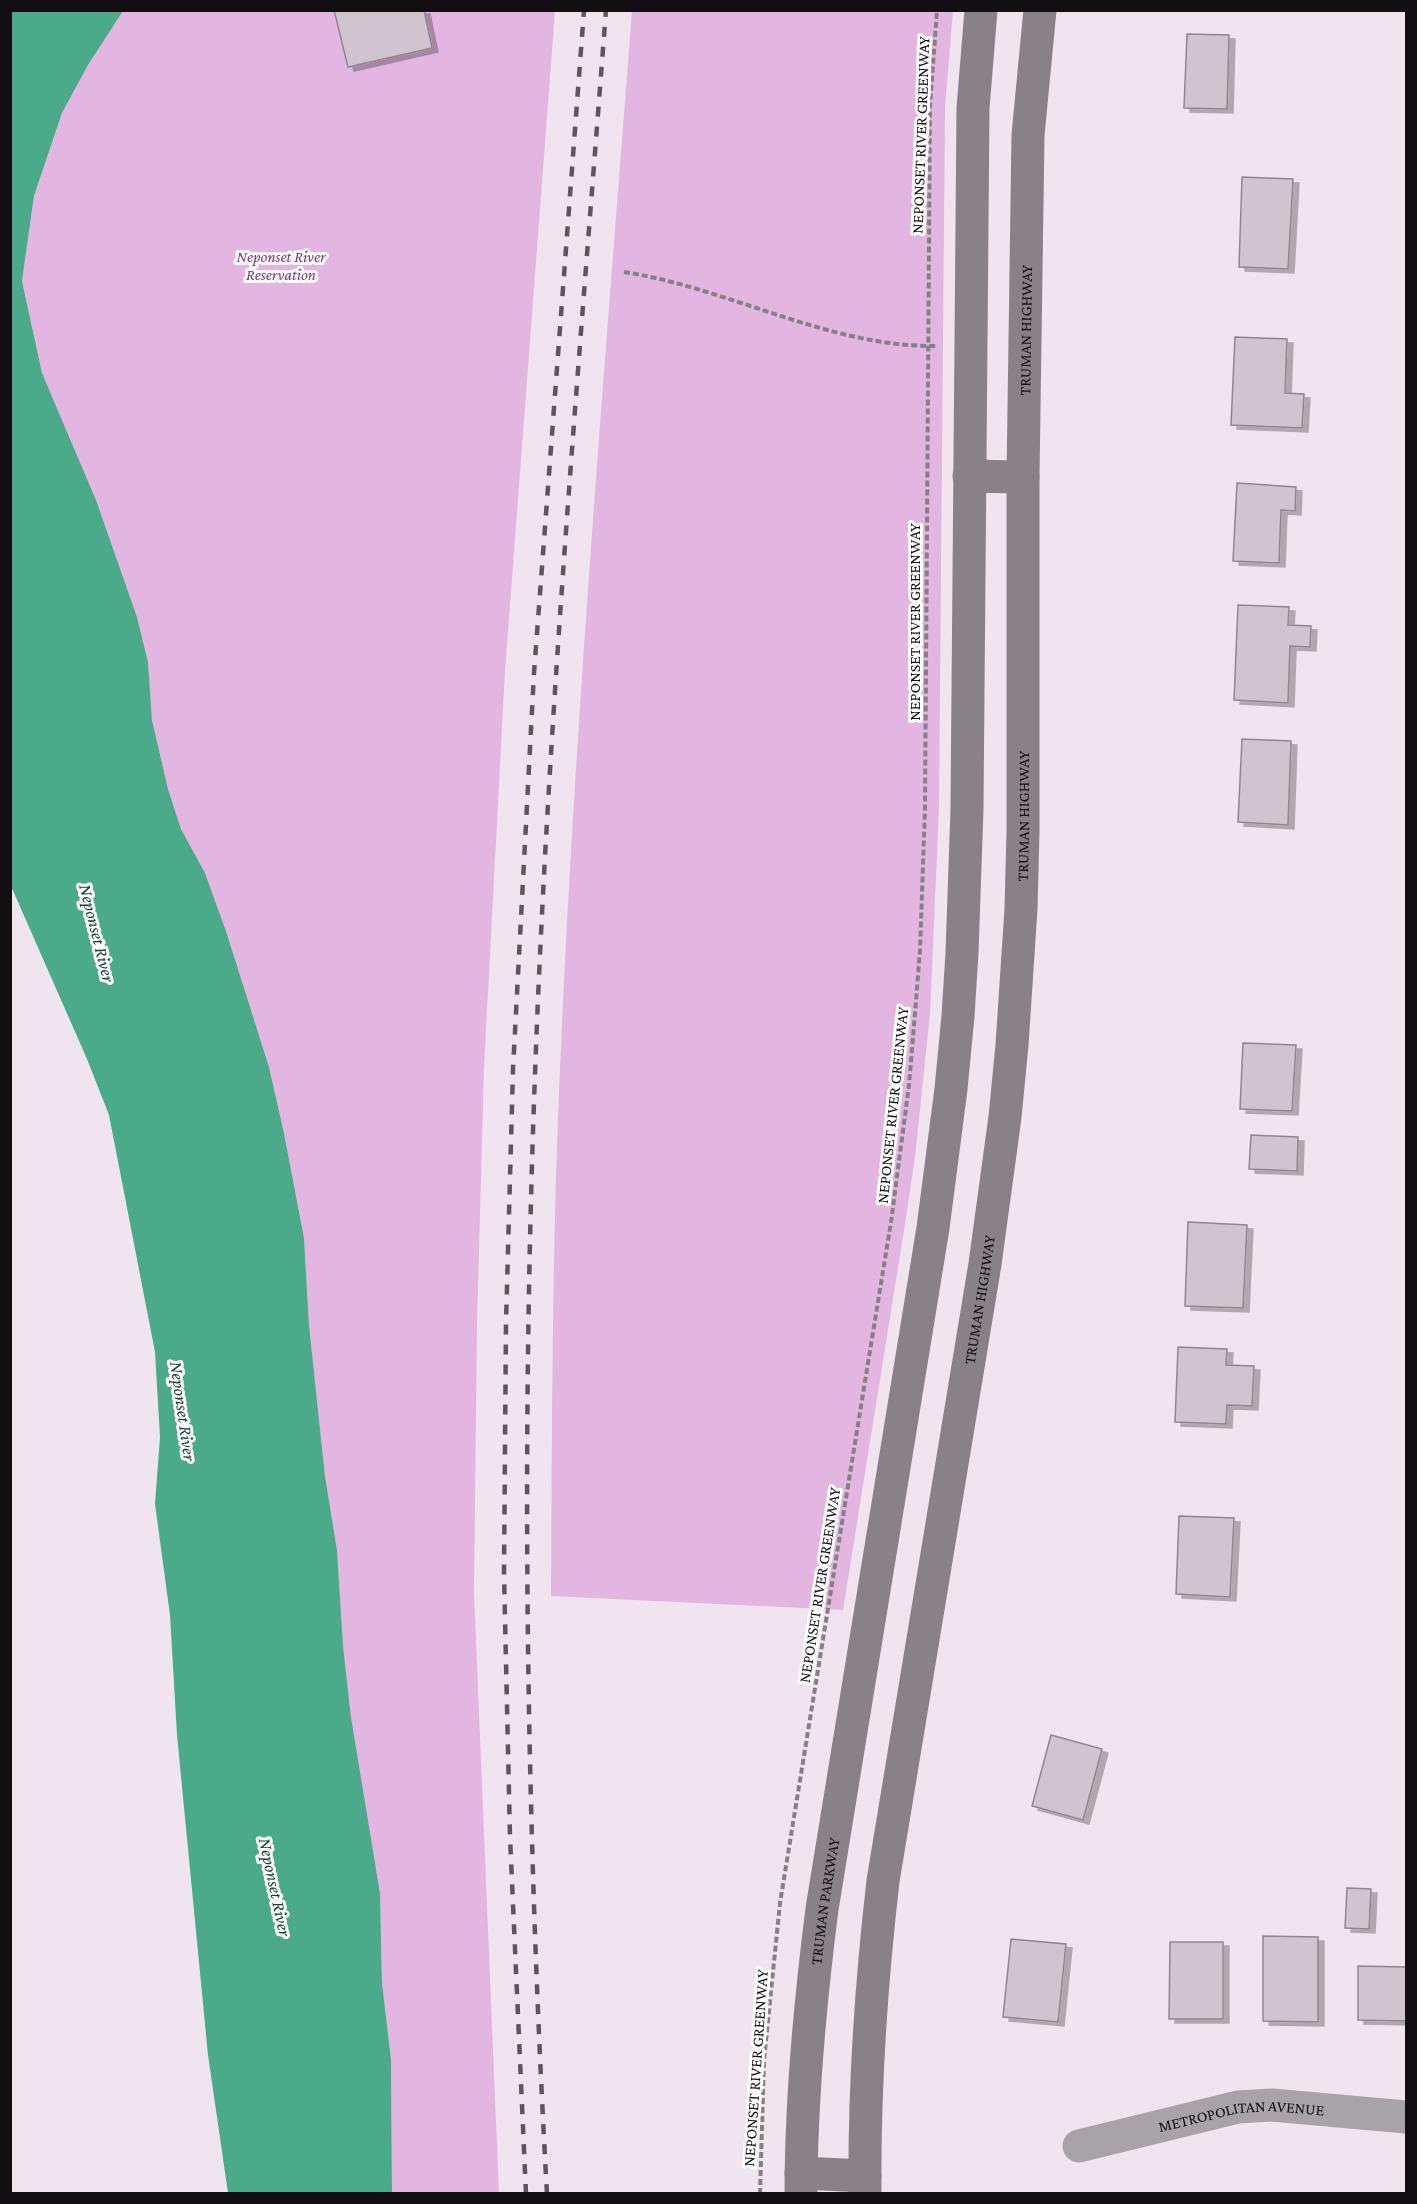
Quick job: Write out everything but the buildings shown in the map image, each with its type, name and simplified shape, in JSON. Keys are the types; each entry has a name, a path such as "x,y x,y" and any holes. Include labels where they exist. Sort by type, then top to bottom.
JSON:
{"main road":[{"path":"981,10 973,108 969,476 1023,477"},
{"name":"TRUMAN HIGHWAY","path":"865,2185 865,2093 875,1951 883,1881 985,1264 1005,1117 1012,1045 1021,909 1023,832 1023,477 1028,135 1040,10"},
{"name":"TRUMAN PARKWAY","path":"801,2183 806,2062 812,1984 822,1909 933,1228 956,1037 962,953 967,809 969,476"},
{"path":"801,2183 865,2185"}],"street":[{"name":"METROPOLITAN AVENUE","path":"1079,2146 1238,2107 1272,2104 1407,2117"}],"path":[{"name":"NEPONSET RIVER GREENWAY","path":"760,2193 764,2060 780,1904 891,1222 913,1044 923,871 930,107 937,10"},
{"path":"624,273 668,282 842,334 875,341 928,346 970,346"}],"green space":[{"name":"Neponset River Reservation","path":"123,11 555,11 505,671 484,1068 477,1323 474,1592 499,2193 392,2193 391,2059 382,1983 380,1893 351,1718 343,1645 337,1550 325,1476 309,1325 304,1238 284,1133 269,1067 226,931 205,873 181,829 168,789 152,720 148,662 137,617 96,500 42,373 22,281 34,196 62,113 88,65"},
{"path":"632,11 953,11 945,107 939,808 930,1014 915,1157 843,1610 551,1596 555,1201 566,937 592,540"}],"water":[{"name":"Neponset River","path":"10,11 123,11 88,65 62,113 34,196 22,281 42,373 96,500 137,617 148,662 152,720 168,789 181,829 205,873 226,931 269,1067 284,1133 304,1238 309,1325 325,1476 337,1550 343,1645 351,1717 380,1893 382,1983 391,2059 392,2193 228,2193 208,2055 177,1735 170,1615 155,1504 160,1437 155,1352 109,1115 87,1059 11,886"}],"railway":[{"path":"526,2194 510,1837 504,1574 506,1323 513,1069 534,673 584,10"},
{"path":"547,2194 530,1774 527,1494 531,1214 541,941 556,675 606,10"}]}
